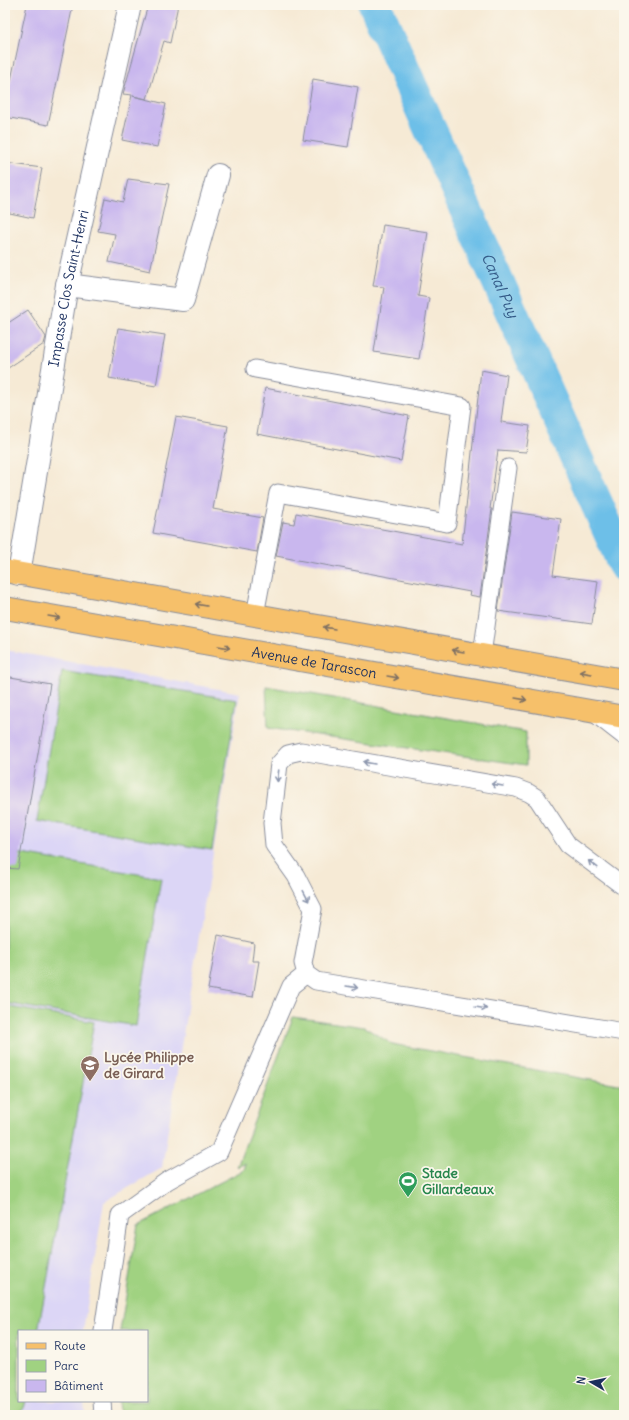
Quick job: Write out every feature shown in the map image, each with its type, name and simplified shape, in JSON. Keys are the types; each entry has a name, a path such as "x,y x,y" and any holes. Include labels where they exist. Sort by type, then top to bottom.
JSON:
{"main road":[{"path":"12,572 624,680"},
{"name":"Avenue de Tarascon","path":"5,608 624,717"}],"street":[{"name":"Impasse Clos Saint-Henri","path":"12,572 67,285 130,5"},
{"path":"67,285 183,300 218,175"},
{"path":"598,712 624,733"}],"lane":[{"path":"255,369 462,406 447,523 278,493 255,615"},
{"path":"482,655 508,468"},
{"path":"624,887 568,845 537,798 516,788 301,751 288,754 279,764 272,823 274,845 296,876 313,908 303,963 306,974 316,981 624,1032"},
{"path":"103,1330 120,1215 167,1182 219,1152 292,986 306,974"},
{"path":"102,1402 103,1415"}],"shaded area":[{"name":"Lycée Philippe de Girard","path":"5,650 240,693 189,996 162,1168 104,1202 83,1330 18,1330 18,1402 84,1402 85,1415 5,1415"}],"green space":[{"path":"62,671 237,700 212,850 37,821"},
{"path":"266,686 526,732 526,765 268,728"},
{"path":"5,851 161,878 136,1026 5,1003"},
{"path":"5,1006 94,1022 38,1330 18,1330 18,1402 26,1402 24,1408 18,1415 5,1415"},
{"name":"Stade Gillardeaux","path":"293,1017 364,1027 392,1044 624,1086 624,1415 119,1415 118,1402 148,1402 148,1330 120,1330 138,1225 244,1170 246,1163 237,1167"}],"building":[{"path":"27,5 73,5 48,125 5,117 5,108"},
{"path":"148,5 178,5 170,43 164,41 147,99 133,96 166,104 157,147 122,140 132,95 123,94"},
{"path":"313,79 358,87 348,147 303,140"},
{"path":"5,163 42,168 33,218 5,212"},
{"path":"128,179 169,184 150,271 109,262 115,234 98,231 105,198 123,202"},
{"path":"383,225 428,232 418,296 429,298 419,359 374,352 384,287 373,286"},
{"path":"28,310 46,337 44,344 5,370 5,325"},
{"path":"118,328 165,335 156,386 109,378"},
{"path":"481,370 507,375 501,422 530,426 526,452 498,450 490,509 492,509 480,597 469,595 470,592 276,556 283,522 294,524 296,513 462,544"},
{"path":"265,388 409,416 401,461 257,434"},
{"path":"176,417 228,426 213,509 263,518 257,552 153,533"},
{"path":"512,512 561,519 553,575 598,581 592,624 498,611"},
{"path":"5,676 50,684 18,869 5,868"},
{"path":"218,935 254,943 252,961 259,961 253,997 208,989"}],"waterway":[{"name":"Canal Puy","path":"375,5 624,565"}],"place":[{"name":"Lycée Philippe de Girard","path":"90,1082"},
{"name":"Stade Gillardeaux","path":"408,1198"}]}
